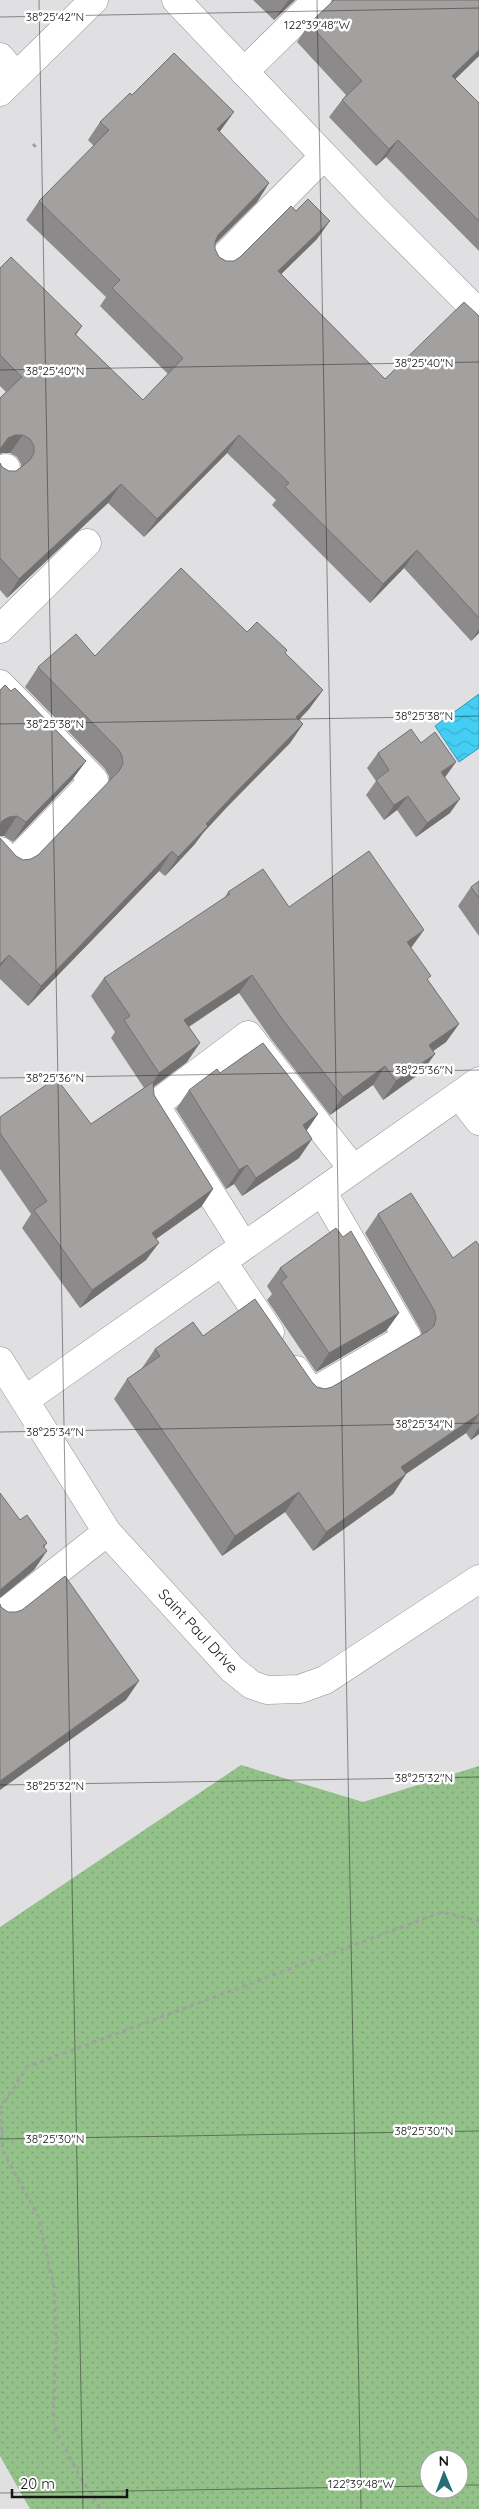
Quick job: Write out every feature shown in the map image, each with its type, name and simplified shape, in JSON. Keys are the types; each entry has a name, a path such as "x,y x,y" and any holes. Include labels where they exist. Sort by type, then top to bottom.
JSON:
{"street":[{"path":"5,75 94,0"},
{"path":"176,0 324,156 479,314"},
{"path":"244,72 317,0"},
{"path":"217,264 324,156"},
{"path":"0,629 87,543"},
{"path":"0,684 94,780 13,864 0,851"},
{"path":"322,1191 407,1338 311,1393 233,1254 155,1105 248,1035 353,1169"},
{"path":"24,1400 469,1088 479,1121"},
{"name":"Saint Paul Drive","path":"0,1361 107,1532 205,1642 232,1669 252,1685 266,1690 300,1689 326,1680 479,1578"},
{"path":"0,1616 107,1532"}],"path":[{"path":"33,144 38,149"},
{"path":"101,2509 80,2477 54,2426 56,2340 54,2287 38,2216 3,2151 0,2110 27,2068 442,1912 479,1920"}],"green space":[{"path":"241,1765 363,1802 479,1766 479,2509 30,2509 0,2456 0,1927"}],"water":[{"path":"479,694 479,748 459,762 435,726"}],"building":[{"path":"334,0 479,0 479,50 452,76 479,103 479,221 398,140 389,149 342,100 362,81 309,24"},
{"path":"174,53 234,112 217,129 269,183 218,235 215,249 219,257 226,261 234,261 291,206 296,211 308,199 330,221 278,271 385,379 464,302 479,316 479,618 417,550 383,584 285,487 289,483 239,435 157,519 121,484 19,579 0,558 0,463 2,467 9,471 16,471 30,460 34,453 34,446 30,439 23,435 15,435 8,438 0,449 0,398 22,377 0,355 0,268 11,257 82,326 75,334 143,400 183,358 112,288 120,280 39,201 109,130 100,122 130,93 132,95"},
{"path":"181,568 247,632 257,622 287,650 285,653 323,690 296,717 303,724 206,824 208,826 178,857 172,851 41,986 9,955 0,964 0,838 16,856 23,860 31,859 38,855 119,771 123,764 119,750 38,667 76,634 95,656"},
{"path":"5,685 11,691 15,688 86,761 26,822 17,816 9,817 2,821 0,825 0,690"},
{"path":"411,729 421,743 435,732 456,762 441,772 460,799 427,823 408,796 394,805 376,780 389,770 378,753"},
{"path":"369,851 424,930 407,942 431,976 427,979 459,1024 429,1045 435,1054 396,1081 385,1066 343,1097 283,1020 252,975 184,1020 200,1043 159,1073 124,1020 130,1016 104,978 230,894 228,892 263,869 289,907"},
{"path":"479,881 479,898 471,887"},
{"path":"263,1043 318,1114 303,1125 312,1139 256,1178 247,1165 239,1170 189,1090 217,1069 220,1073"},
{"path":"56,1078 91,1124 153,1082 154,1095 213,1189 152,1233 159,1243 92,1290 34,1210 47,1201 0,1133 0,1117"},
{"path":"411,1193 453,1258 476,1241 479,1245 479,1414 401,1467 406,1474 326,1532 299,1492 235,1536 127,1379 160,1356 155,1349 193,1322 203,1336 255,1299 312,1382 317,1387 325,1389 332,1387 428,1331 434,1326 436,1318 434,1310 378,1214"},
{"path":"336,1228 343,1237 351,1231 399,1313 329,1353 281,1282 287,1277 280,1268"},
{"path":"0,1493 20,1520 27,1515 47,1543 43,1546 47,1551 0,1590"},
{"path":"65,1576 139,1681 0,1781 0,1604 8,1612 22,1610"}]}
